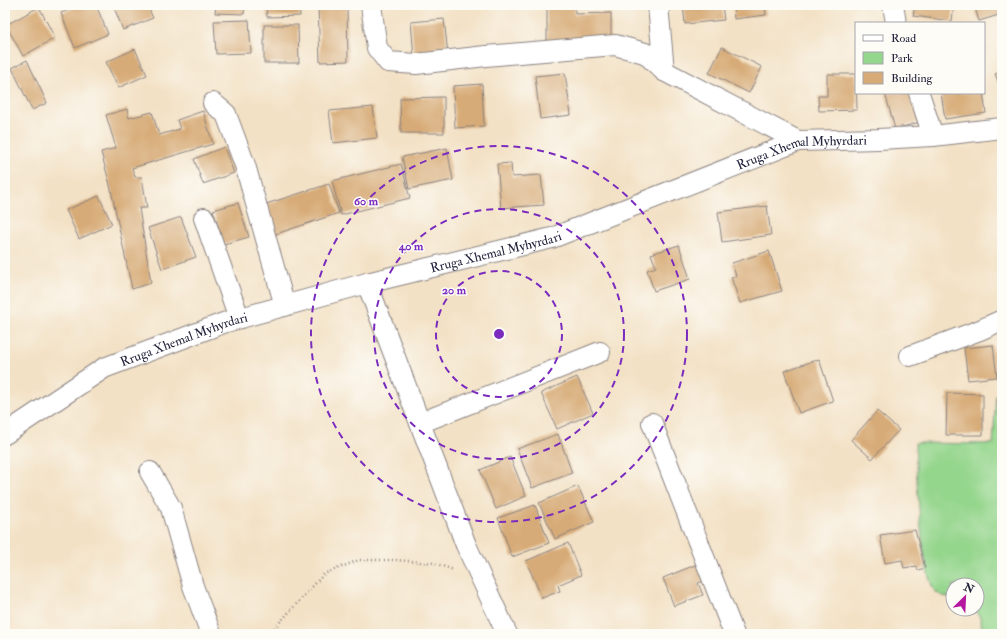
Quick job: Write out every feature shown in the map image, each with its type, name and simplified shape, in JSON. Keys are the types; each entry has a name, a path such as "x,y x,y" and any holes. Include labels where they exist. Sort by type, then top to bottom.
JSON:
{"street":[{"path":"371,5 377,48 388,62 416,64 486,56 615,45 644,53 664,71 798,141"},
{"path":"658,5 664,71"},
{"path":"893,5 896,22"},
{"path":"919,94 933,136"},
{"path":"213,103 226,114 245,165 285,306"},
{"name":"Rruga Xhemal Myhyrdari","path":"5,434 104,368 226,322 367,283 552,238 798,141 933,136 1002,128"},
{"path":"204,218 239,318"},
{"path":"367,283 466,545 507,634"},
{"path":"910,356 980,330 1002,320"},
{"path":"420,423 600,352"},
{"path":"652,423 734,634"},
{"path":"150,472 171,508 193,586 211,634"}],"path":[{"path":"269,634 324,574 359,560 396,560 434,563 482,579"}],"green space":[{"path":"996,394 1002,394 1002,634 982,634 980,617 985,617 985,577 945,577 945,596 936,592 931,583 920,522 915,443 993,444"}],"building":[{"path":"81,5 96,5 108,34 75,48 61,13"},
{"path":"113,5 147,5 153,18 123,30"},
{"path":"216,5 245,5 244,14 215,13"},
{"path":"266,5 299,5 300,16 267,17"},
{"path":"318,5 347,5 348,61 320,62"},
{"path":"547,5 575,5 575,14 611,13 611,42 547,43"},
{"path":"683,5 722,5 724,20 685,24"},
{"path":"733,5 765,5 766,15 734,19"},
{"path":"915,5 954,5 952,21 913,16"},
{"path":"974,5 1002,5 1002,14 979,21"},
{"path":"39,7 55,38 23,56 6,25"},
{"path":"444,19 448,54 414,57 411,22"},
{"path":"249,20 251,53 216,54 214,21"},
{"path":"264,25 298,25 299,63 264,63"},
{"path":"722,47 762,67 749,93 709,73"},
{"path":"135,49 147,75 118,88 106,62"},
{"path":"27,60 47,103 32,110 12,68"},
{"path":"1002,71 1002,91 995,74"},
{"path":"565,73 571,115 540,119 535,76"},
{"path":"827,74 855,74 857,110 819,111 818,96 827,96"},
{"path":"482,84 484,126 455,128 453,86"},
{"path":"885,94 917,94 924,121 895,129"},
{"path":"941,94 983,94 986,113 945,119"},
{"path":"444,97 444,133 401,133 400,98"},
{"path":"373,107 377,138 333,143 329,111"},
{"path":"127,109 129,118 152,112 159,135 180,129 177,120 203,111 213,144 132,168 135,177 142,177 147,208 139,208 151,283 132,289 110,185 101,152 116,148 106,115"},
{"path":"224,147 234,173 203,184 194,159"},
{"path":"447,148 453,180 409,189 402,157"},
{"path":"511,163 512,177 541,175 544,205 501,208 497,164"},
{"path":"401,164 410,198 341,215 332,181"},
{"path":"329,184 339,213 273,235 263,205"},
{"path":"99,196 112,224 79,239 66,210"},
{"path":"238,203 249,237 224,244 213,210"},
{"path":"767,206 771,235 722,242 718,212"},
{"path":"181,217 196,257 162,269 148,228"},
{"path":"679,245 690,279 654,291 647,270 656,267 651,254"},
{"path":"769,251 782,291 740,303 731,277 736,276 732,263"},
{"path":"993,345 997,377 968,380 964,348"},
{"path":"819,359 833,401 799,413 784,371"},
{"path":"577,377 593,413 557,429 541,393"},
{"path":"947,393 983,394 983,435 946,435"},
{"path":"877,411 899,430 872,459 851,440"},
{"path":"558,434 572,473 532,488 517,449"},
{"path":"510,457 526,496 496,509 480,470"},
{"path":"578,486 594,522 555,539 539,503"},
{"path":"535,505 549,543 512,557 498,518"},
{"path":"915,530 925,568 918,570 916,566 904,568 902,560 885,563 880,535"},
{"path":"568,543 581,575 558,585 560,591 542,598 526,561"},
{"path":"700,563 707,580 698,583 703,595 674,606 663,578"}]}
